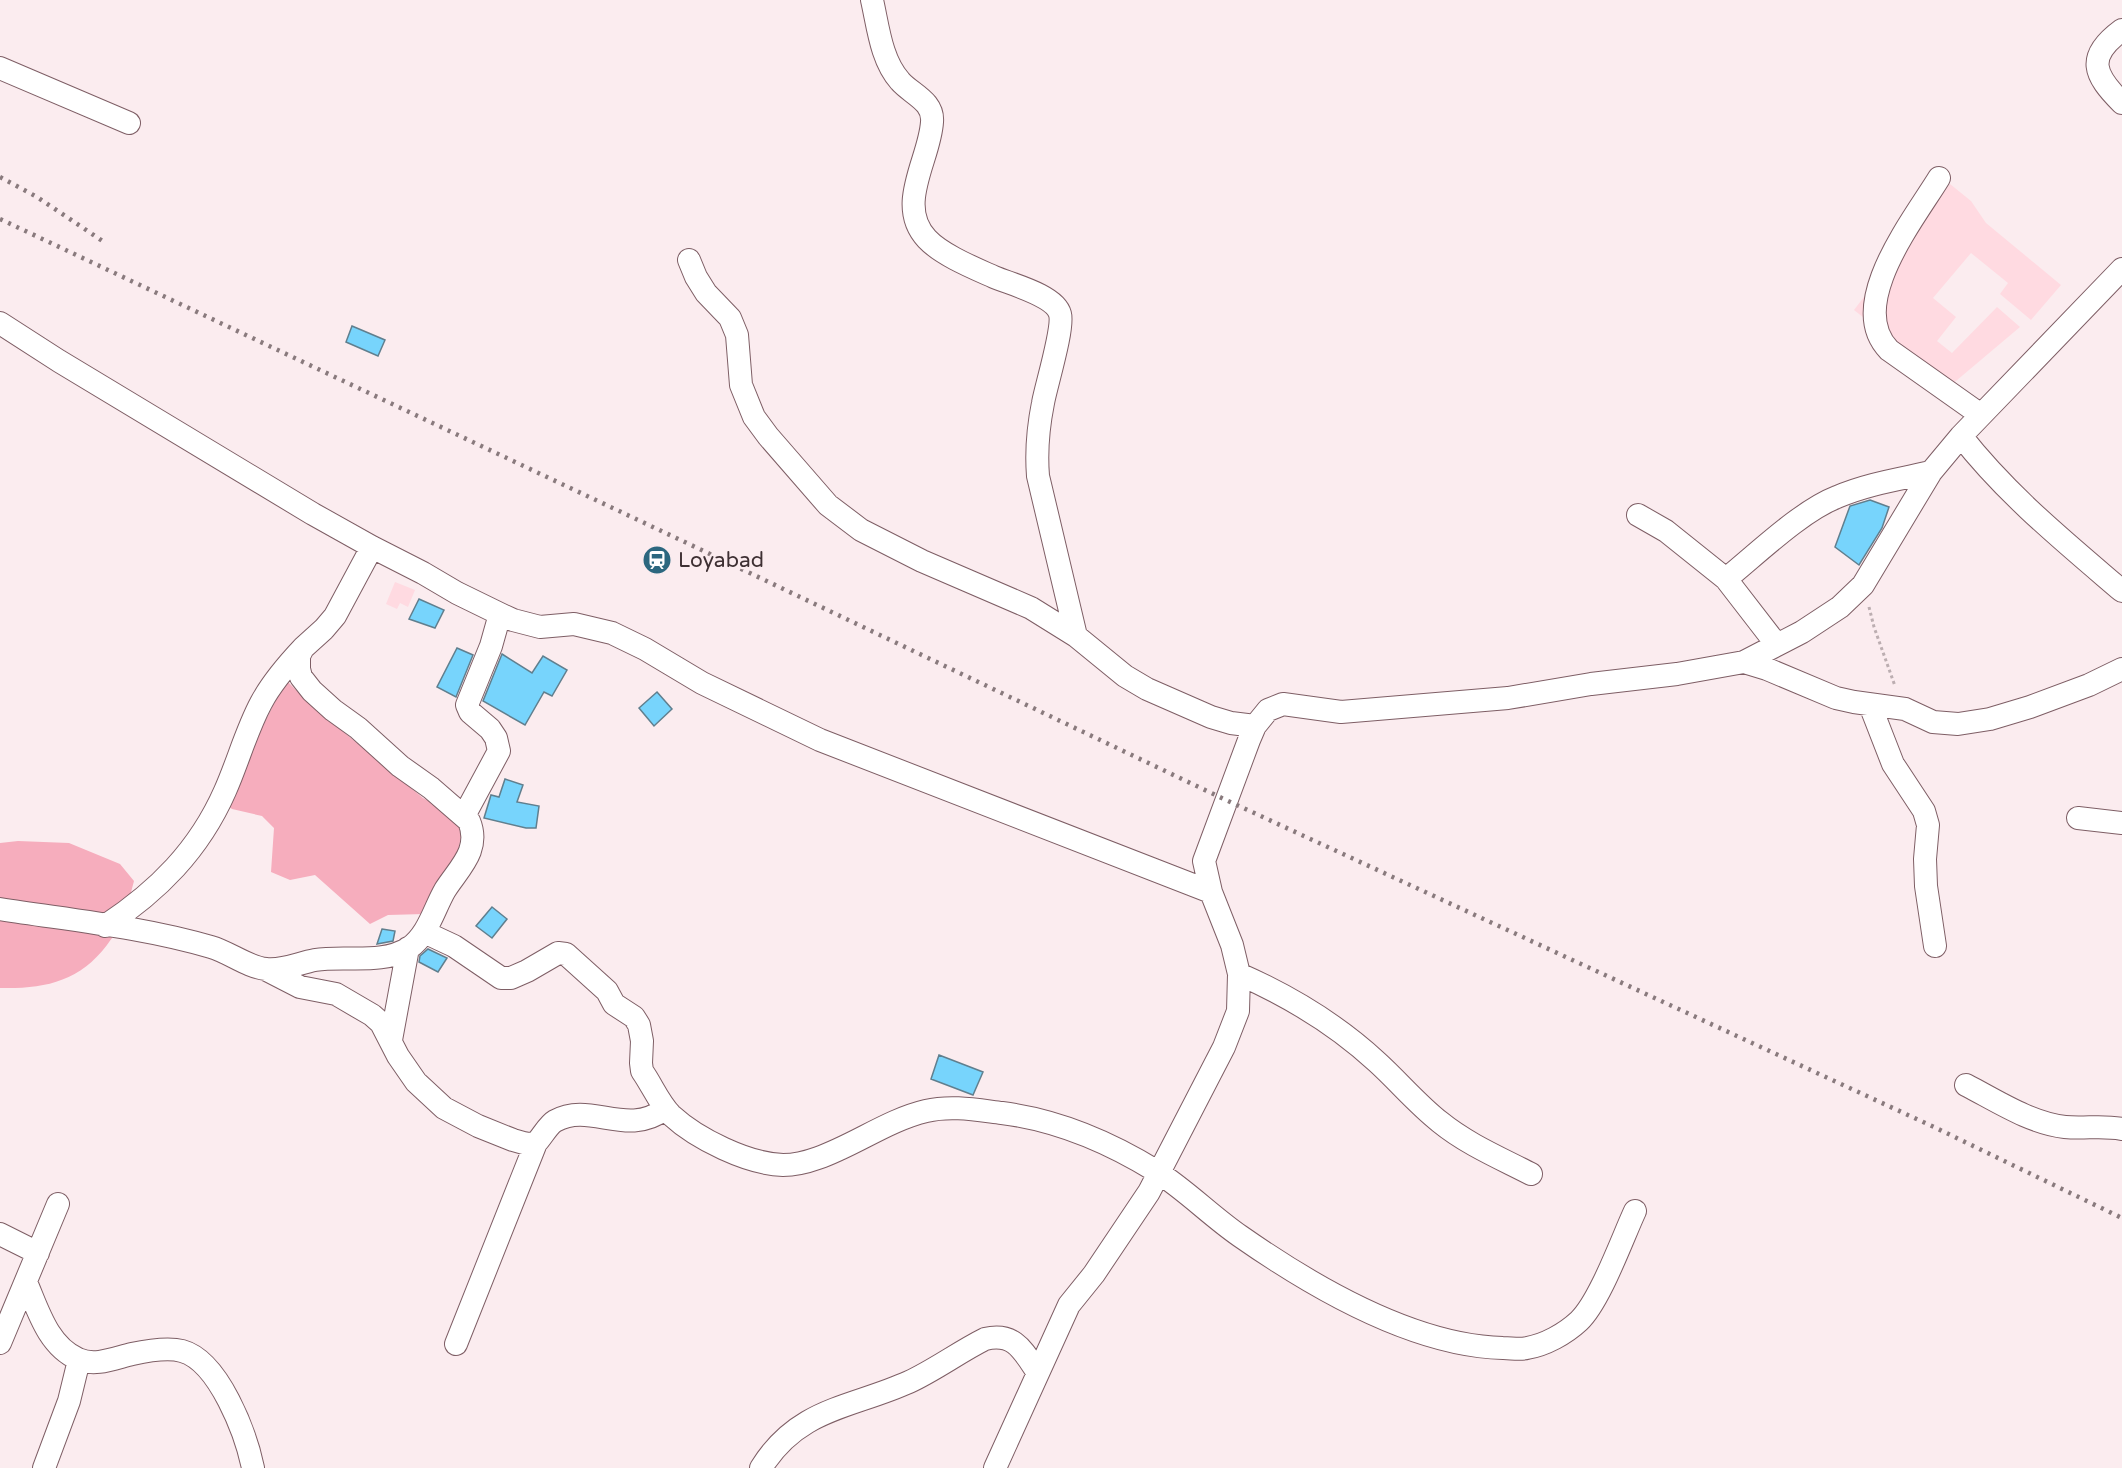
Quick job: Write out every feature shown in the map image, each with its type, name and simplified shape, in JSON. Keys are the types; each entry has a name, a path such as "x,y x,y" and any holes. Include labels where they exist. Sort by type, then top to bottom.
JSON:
{"street":[{"path":"872,0 886,58 899,81 927,104 933,120 913,204 916,222 926,238 939,250 1039,295 1052,303 1060,314 1059,331 1042,404 1036,453 1038,476 1076,636"},
{"path":"2122,30 2112,37 2101,52 2097,63 2098,75 2106,88 2122,103"},
{"path":"0,68 129,123"},
{"path":"1939,178 1892,254 1877,293 1874,311 1875,328 1880,340 1890,350 1981,415"},
{"path":"689,260 705,293 730,318 737,335 741,385 754,417 828,505 861,530 922,561 1031,608 1076,636 1125,676 1147,689 1211,717 1231,723 1255,726"},
{"path":"995,1468 1069,1305 1094,1274 1153,1182 1224,1047 1238,1011 1239,974 1232,945 1211,892 1204,861 1255,726 1268,710 1283,704 1341,712 1508,698 1744,662 1777,645 1840,608 1863,585 1931,472 1961,436 2122,269"},
{"path":"0,323 59,361 372,547 513,621 540,627 574,624 612,633 645,649 702,683 820,740 1211,892"},
{"path":"1961,436 1986,467 2036,516 2122,591"},
{"path":"1726,579 1810,511 1836,497 1865,487 1931,472"},
{"path":"1638,515 1666,531 1726,579 1777,645"},
{"path":"105,926 129,910 167,878 197,841 224,793 261,703 283,670 335,616 372,547"},
{"path":"464,816 499,751 496,738 490,729 470,712 467,705 485,662 500,614"},
{"path":"303,648 299,656 299,669 301,677 312,691 406,771 470,821 472,828 471,852 416,940 391,1040"},
{"path":"1744,662 1767,669 1836,698 1905,709 1933,722 1958,724 1990,719 2051,700 2122,669"},
{"path":"1870,705 1893,764 1924,811 1928,825 1925,859 1926,886 1935,946"},
{"path":"2078,818 2122,823"},
{"path":"0,909 146,932 211,947 265,969 300,987 336,994 350,1000 381,1023 398,1056 416,1082 444,1108 478,1126 513,1140 527,1144 536,1143"},
{"path":"265,969 280,969 329,958 387,956 416,940 454,946 501,978 511,978 526,972 558,953 566,954 607,991 614,1004 634,1017 639,1025 642,1041 640,1063 642,1071 665,1109 702,1137 750,1159 785,1165 818,1158 924,1112 941,1108 964,1108 1016,1115 1073,1129 1100,1141 1153,1182 1285,1266 1340,1297 1413,1331 1478,1348 1526,1348 1557,1337 1579,1321 1593,1302 1635,1211"},
{"path":"1239,974 1301,1005 1343,1034 1376,1061 1439,1122 1461,1138 1531,1174"},
{"path":"1966,1085 2049,1124 2122,1129"},
{"path":"456,1344 536,1143 553,1121 575,1115 590,1115 636,1122 648,1119 665,1109"},
{"path":"0,1343 58,1204"},
{"path":"0,1234 38,1252"},
{"path":"26,1282 48,1332 61,1348 79,1360 93,1362 110,1360 158,1350 182,1351 200,1360 215,1378 233,1409 251,1456 253,1468"},
{"path":"761,1468 787,1435 802,1425 847,1403 909,1382 985,1338 998,1336 1010,1340 1023,1350 1038,1373"},
{"path":"44,1468 69,1401 79,1360"}],"path":[{"path":"1863,585 1874,627 1905,709"}],"shaded area":[{"path":"1950,184 1971,201 1986,223 2061,285 2031,320 2000,294 2008,283 1971,253 1933,298 1956,317 1937,341 1952,353 1997,307 2020,327 1950,386 1854,310"},
{"path":"395,582 415,590 408,607 400,603 397,609 386,604"},
{"path":"286,680 310,704 423,798 464,820 459,848 424,914 388,915 370,924 315,875 290,880 271,872 274,828 262,816 232,809 224,803"},
{"path":"18,841 69,843 120,864 134,881 121,926 96,958 85,967 60,981 46,985 0,988 0,843"}],"building":[{"path":"352,326 385,340 378,356 346,342"},
{"path":"1870,500 1889,507 1882,528 1859,565 1835,547 1850,506"},
{"path":"419,599 444,610 435,628 409,619"},
{"path":"457,648 473,655 456,697 437,687"},
{"path":"502,654 532,673 543,656 567,670 552,696 544,692 525,725 483,701"},
{"path":"657,692 672,709 654,726 639,708"},
{"path":"505,779 523,785 517,802 539,806 536,828 526,828 484,818 491,795 499,797"},
{"path":"492,907 507,919 492,938 476,926"},
{"path":"382,929 395,931 393,941 377,944"},
{"path":"428,949 447,958 438,972 419,962 420,956"},
{"path":"939,1055 983,1072 973,1095 931,1079"}],"railway":[{"path":"0,177 37,197 104,242"},
{"path":"0,219 1226,800 1934,1127 2122,1218"}],"place":[{"name":"Loyabad","path":"657,560"}]}
